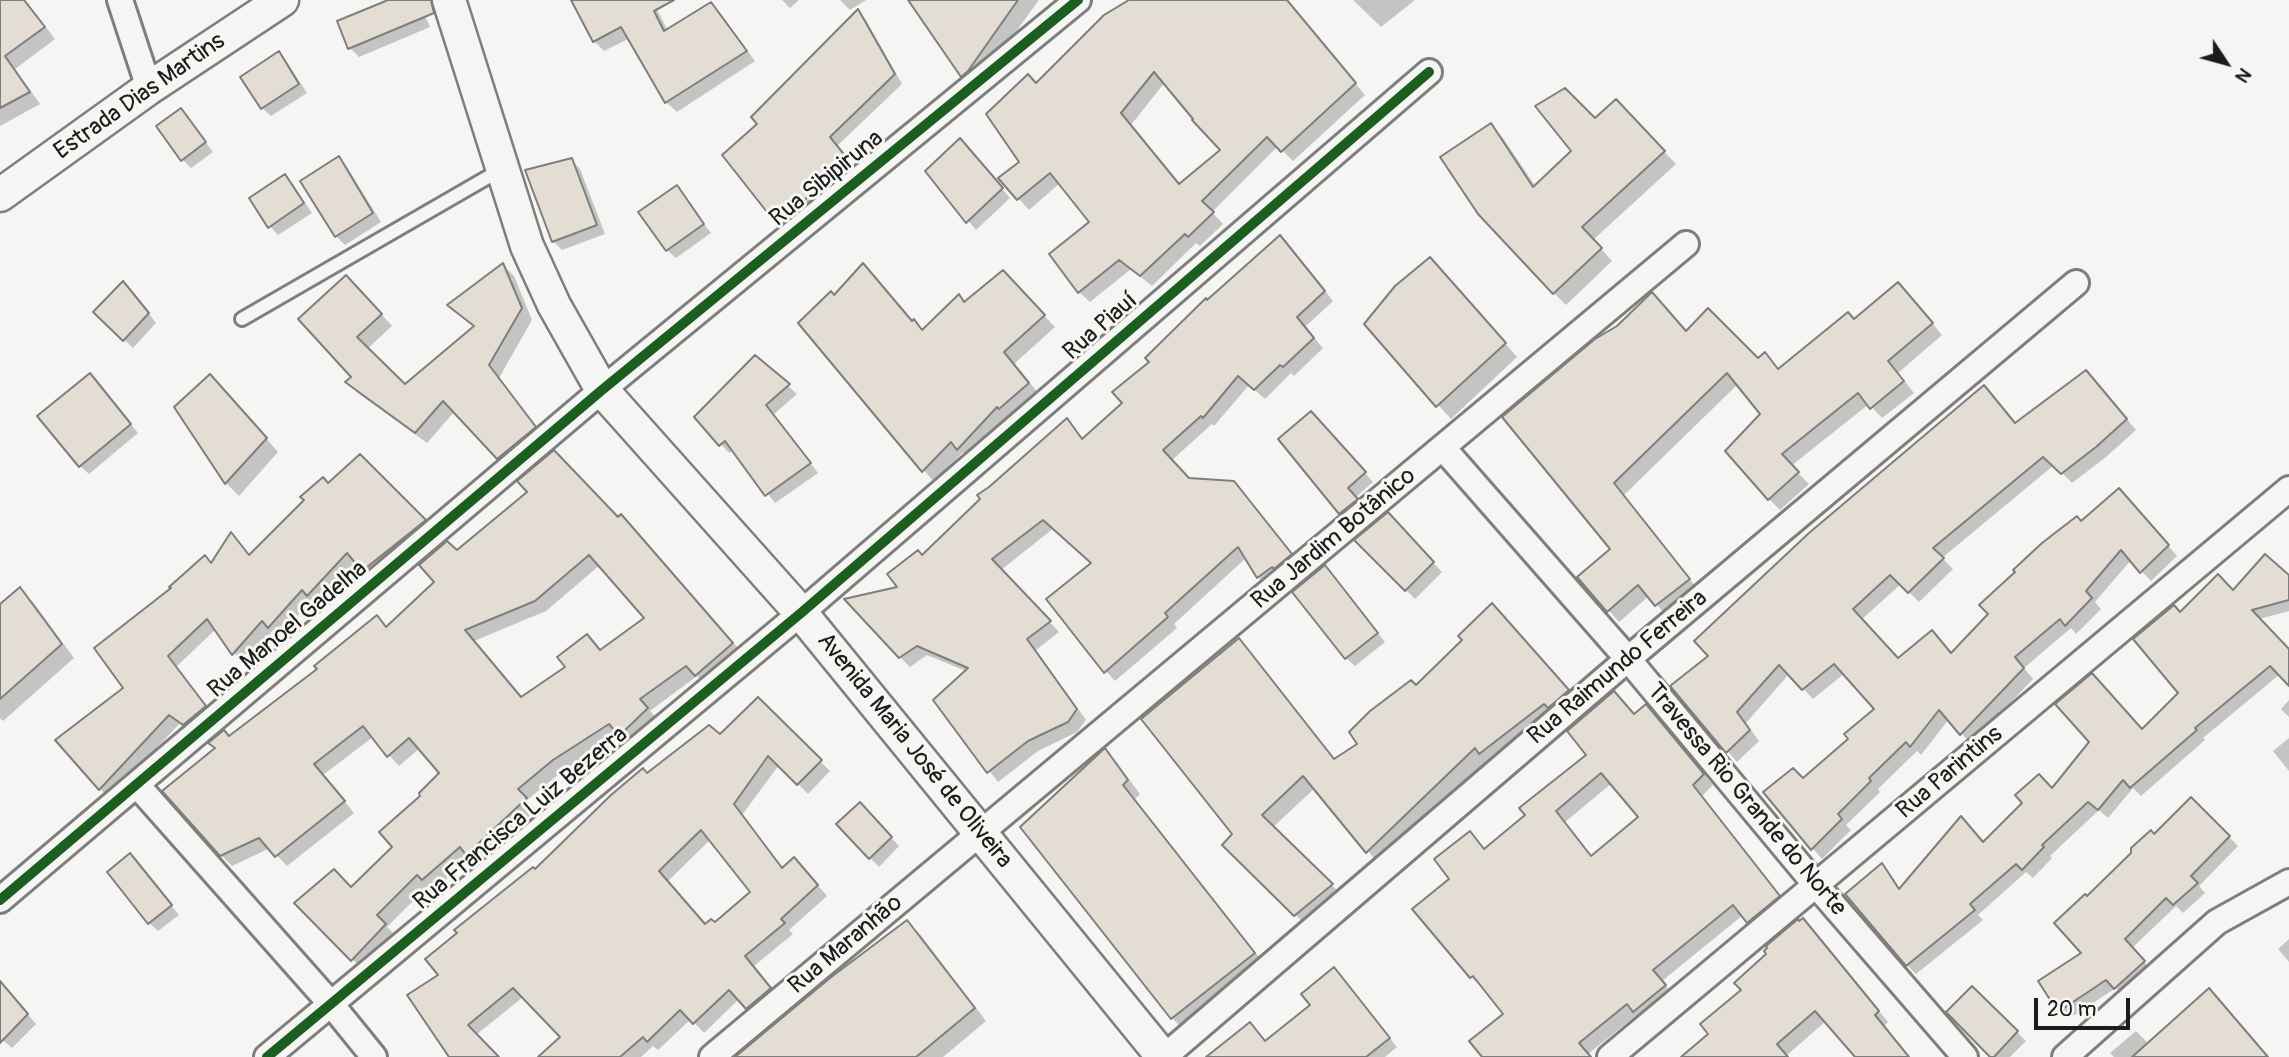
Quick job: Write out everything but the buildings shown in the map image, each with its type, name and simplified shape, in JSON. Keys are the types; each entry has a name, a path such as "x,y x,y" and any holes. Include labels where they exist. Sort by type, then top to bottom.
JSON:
{"street":[{"path":"120,0 149,88"},
{"name":"Estrada Dias Martins","path":"0,195 149,88 282,0"},
{"name":"Avenida Maria José de Oliveira","path":"449,0 527,246 554,305 602,390 801,613 1164,1057"},
{"name":"Rua Sibipiruna","path":"602,390 1079,0"},
{"name":"Rua Piauí","path":"801,613 1429,72"},
{"name":"Rua Jardim Botânico","path":"981,832 1686,244"},
{"name":"Rua Raimundo Ferreira","path":"1164,1057 1628,659 2076,283"},
{"name":"Rua Manoel Gadelha","path":"0,900 602,390"},
{"name":"Travessa Rio Grande do Norte","path":"1443,448 1628,659 1816,885 1965,1057"},
{"name":"Rua Parintins","path":"1610,1057 2289,489"},
{"name":"Rua Francisca Luiz Bezerra","path":"267,1057 801,613"},
{"path":"137,785 331,1004 374,1057"},
{"name":"Rua Maranhão","path":"712,1057 981,832"},
{"path":"2065,1057 2217,922 2289,882"}],"lane":[{"path":"242,319 502,169"}],"cycle path":[{"path":"0,900 602,390 1078,0"},
{"path":"267,1057 801,613 1429,72"}]}
